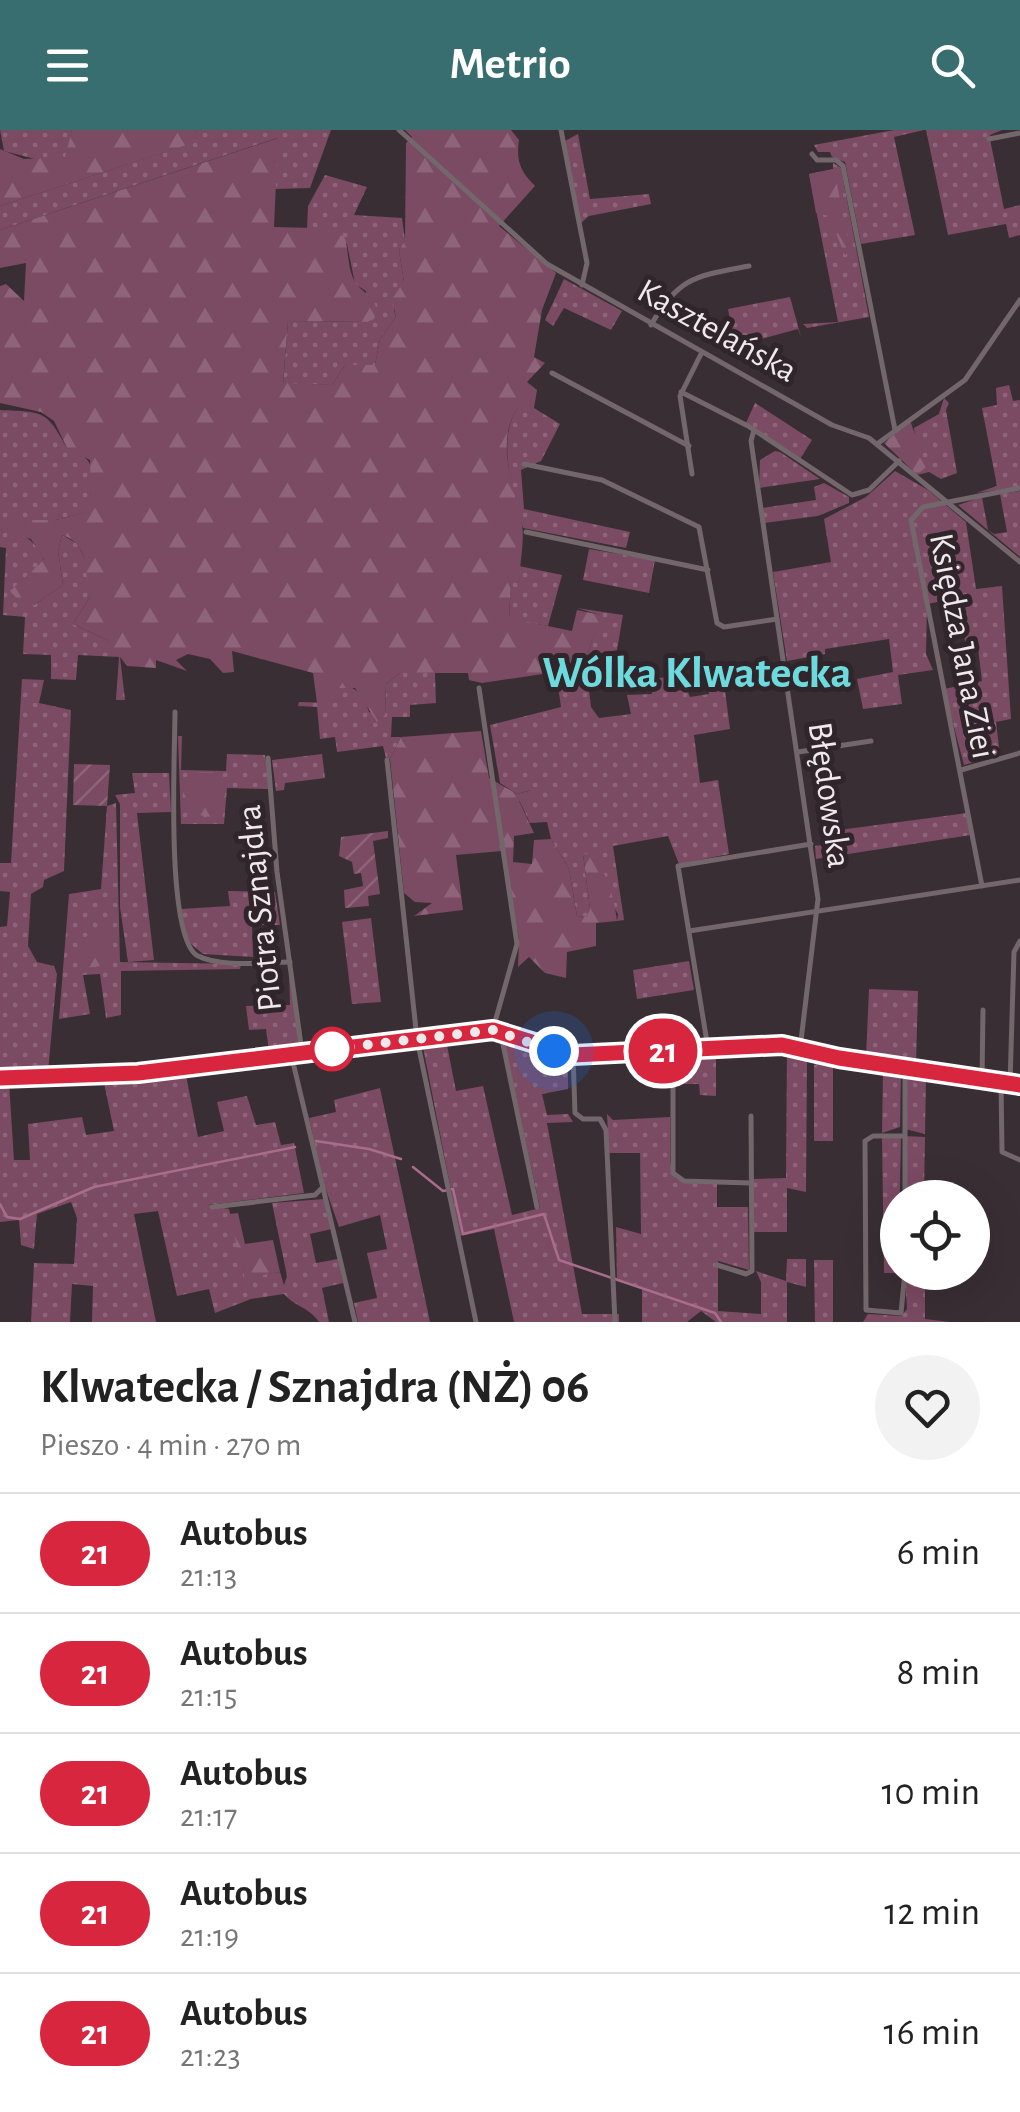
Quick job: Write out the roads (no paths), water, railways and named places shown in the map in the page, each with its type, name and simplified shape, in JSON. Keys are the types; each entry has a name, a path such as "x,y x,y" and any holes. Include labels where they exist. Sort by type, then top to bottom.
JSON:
{"street":[{"name":"Kasztelańska","path":"399,130 538,256 701,354 832,425 877,444 1020,562"},
{"path":"560,130 587,263 582,285"},
{"path":"989,138 1020,132"},
{"path":"812,154 818,160 839,162 844,169 895,430"},
{"path":"651,325 668,296 687,280 749,266"},
{"path":"877,444 965,380 1020,300"},
{"path":"692,474 682,392 701,354"},
{"path":"552,373 689,446"},
{"path":"682,392 754,430 852,495 869,490 899,461"},
{"name":"Błędowska","path":"754,430 750,442 811,844 816,912 800,1050"},
{"path":"524,464 602,480 699,527 720,626 777,619"},
{"path":"948,502 1020,488"},
{"name":"Księdza Jana Ziei","path":"948,502 920,508 911,520 982,886"},
{"path":"526,532 708,570"},
{"path":"479,688 517,944 496,1030 537,1207"},
{"path":"175,712 177,901 184,939 194,954 211,960 290,962"},
{"path":"798,752 872,741"},
{"path":"961,770 1020,753"},
{"name":"Piotra Sznajdra","path":"268,758 302,1052"},
{"path":"387,760 417,1039 476,1322"},
{"path":"708,1048 678,866 811,844"},
{"path":"689,931 1020,880"},
{"path":"1010,1083 1014,952 1020,941"},
{"path":"982,1080 983,1010"},
{"path":"0,1078 138,1073 496,1030 573,1055 782,1045 904,1069 1020,1084"},
{"path":"673,1050 674,1173 684,1181 751,1183"},
{"path":"291,1054 354,1322"},
{"path":"573,1055 574,1113 583,1119 600,1119 605,1125 606,1217 613,1241 614,1322"},
{"path":"904,1069 904,1180"},
{"path":"1001,1082 1002,1152 1020,1160"},
{"path":"717,1265 746,1274 752,1271 751,1116"},
{"path":"903,1290 901,1313 866,1310 865,1141 873,1136 904,1136"},
{"path":"212,1207 314,1194 321,1188"}],"waterway":[{"path":"316,1141 369,1149 401,1159"},
{"path":"0,1204 7,1217 20,1219 94,1187 295,1147"},
{"path":"413,1167 443,1191 453,1189 463,1234 544,1214 559,1260 715,1313 721,1322"}],"district":[{"name":"Wólka Klwatecka","path":"697,673"}]}
